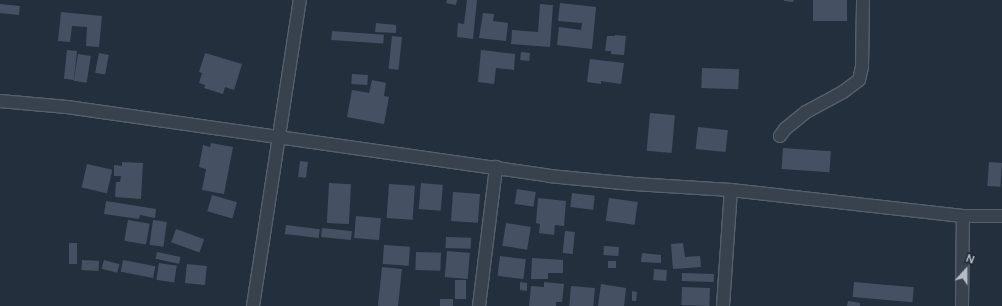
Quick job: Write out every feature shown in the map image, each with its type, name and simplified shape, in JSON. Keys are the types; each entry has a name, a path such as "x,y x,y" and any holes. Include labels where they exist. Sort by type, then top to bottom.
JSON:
{"street":[{"path":"255,306 300,0"},
{"path":"780,136 785,129 806,112 843,92 859,80 862,67 863,0"},
{"path":"0,101 67,107 496,167 549,176 634,184 731,190 963,216 1002,216"},
{"path":"478,306 496,167"},
{"path":"723,306 731,190"},
{"path":"962,306 963,216"}],"building":[{"path":"447,0 457,0 456,5 446,3"},
{"path":"467,0 477,0 473,39 457,37 458,23 464,24"},
{"path":"784,0 794,0 793,2"},
{"path":"813,0 847,0 847,21 813,21"},
{"path":"560,3 596,7 592,49 557,45 559,27 581,30 582,23 558,21"},
{"path":"0,4 20,6 19,15 0,13"},
{"path":"540,4 553,5 550,47 511,44 512,30 538,32"},
{"path":"61,12 102,16 99,47 86,46 87,27 72,26 70,42 58,41"},
{"path":"483,13 494,14 493,21 508,23 506,41 479,38"},
{"path":"376,23 396,25 396,33 375,32"},
{"path":"332,31 384,35 383,44 331,40"},
{"path":"392,36 402,37 398,70 389,69"},
{"path":"607,36 626,36 624,55 611,54 611,51 605,51"},
{"path":"67,50 77,51 74,80 64,79"},
{"path":"481,50 515,54 514,70 496,68 494,84 478,82"},
{"path":"521,52 530,53 529,61 520,60"},
{"path":"99,53 109,55 105,75 95,73"},
{"path":"205,53 242,64 234,90 225,87 223,94 204,88 205,85 199,83 202,73 199,72"},
{"path":"78,54 91,56 87,83 74,81"},
{"path":"590,59 624,63 621,84 601,81 601,84 587,82"},
{"path":"702,68 739,69 738,89 701,88"},
{"path":"352,74 368,75 367,85 351,84"},
{"path":"372,80 386,83 384,96 389,97 384,124 347,117 352,90 369,93"},
{"path":"650,113 675,115 672,153 647,151"},
{"path":"698,127 728,130 726,152 696,149"},
{"path":"211,143 233,147 224,194 202,190 206,169 199,167 203,145 210,147"},
{"path":"783,148 831,151 829,172 782,169"},
{"path":"300,161 308,162 306,178 298,177"},
{"path":"122,162 143,163 141,199 115,197 116,182 120,182 121,176 114,176 114,165 122,166"},
{"path":"989,162 1002,163 1000,187 987,186"},
{"path":"87,164 112,170 107,193 82,187"},
{"path":"329,183 351,184 349,224 327,223"},
{"path":"421,183 443,185 441,211 419,209"},
{"path":"389,184 415,186 413,220 387,218"},
{"path":"517,189 536,192 533,207 515,204"},
{"path":"453,192 480,194 478,223 451,221"},
{"path":"572,193 595,196 593,210 570,207"},
{"path":"212,195 237,202 232,219 207,211"},
{"path":"538,198 566,201 564,226 555,225 554,235 539,233 540,224 536,223"},
{"path":"609,198 638,202 635,225 606,221"},
{"path":"106,201 156,209 155,218 140,215 139,219 104,214"},
{"path":"356,216 381,218 379,240 354,238"},
{"path":"128,220 150,224 146,245 124,241"},
{"path":"153,220 167,222 163,247 150,245"},
{"path":"506,223 531,227 527,250 502,246"},
{"path":"286,225 320,229 319,238 285,234"},
{"path":"322,228 352,231 351,240 321,237"},
{"path":"176,229 204,239 199,252 171,242"},
{"path":"565,231 575,232 573,254 563,253"},
{"path":"446,237 471,238 471,249 446,248"},
{"path":"69,243 77,243 77,264 69,264"},
{"path":"683,243 685,257 700,256 701,267 673,269 671,244"},
{"path":"384,245 410,247 409,266 383,264"},
{"path":"604,246 619,247 618,256 603,255"},
{"path":"447,251 470,253 468,279 445,277"},
{"path":"157,252 180,257 179,264 156,259"},
{"path":"416,252 441,253 440,271 415,270"},
{"path":"642,253 661,255 661,263 641,262"},
{"path":"500,256 526,259 523,279 498,276"},
{"path":"532,258 563,260 563,273 548,273 548,279 531,279"},
{"path":"82,260 99,261 98,271 81,270"},
{"path":"104,260 119,264 117,273 102,269"},
{"path":"123,260 155,266 153,278 121,272"},
{"path":"608,261 616,261 616,268 608,268"},
{"path":"159,263 177,266 174,283 156,280"},
{"path":"187,264 207,266 205,285 185,283"},
{"path":"382,267 402,269 398,306 378,306"},
{"path":"654,269 667,270 666,281 653,280"},
{"path":"682,273 714,274 714,282 682,281"},
{"path":"455,280 466,280 466,299 455,299"},
{"path":"520,282 527,283 527,291 520,290"},
{"path":"544,282 564,284 562,302 556,302 556,306 529,306 531,286 544,287"},
{"path":"854,282 914,287 912,302 853,297"},
{"path":"601,284 626,288 624,306 598,306"},
{"path":"571,286 595,288 593,306 569,306"},
{"path":"682,287 710,288 709,306 681,305"},
{"path":"632,291 637,292 636,301 632,301"},
{"path":"440,299 453,299 453,306 440,306"},
{"path":"848,301 860,303 860,306 847,306"}]}
